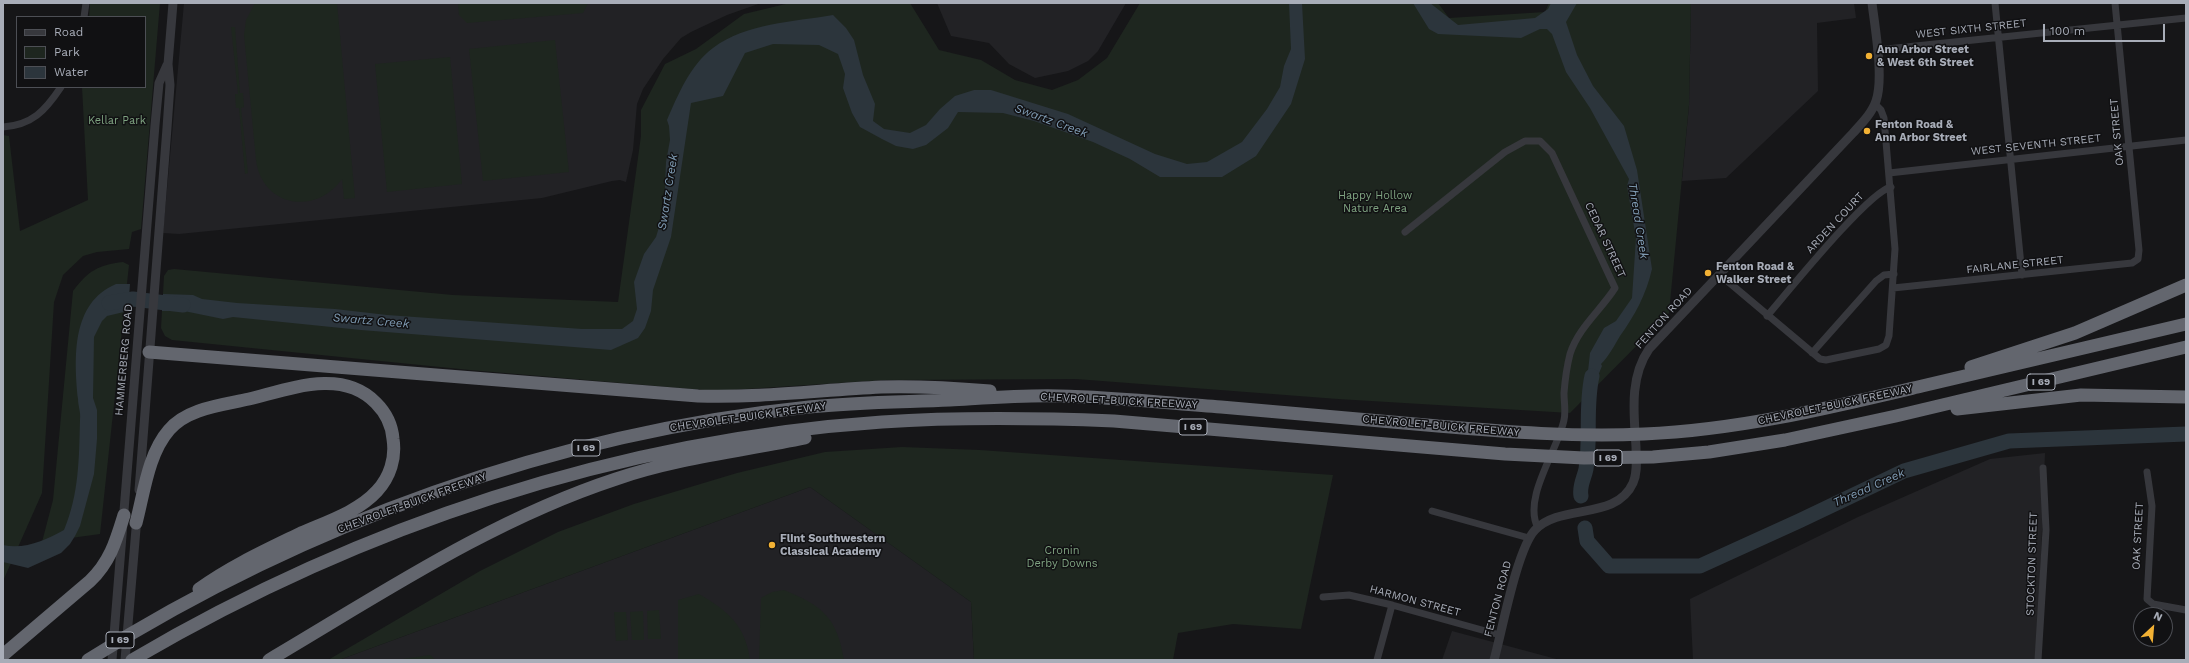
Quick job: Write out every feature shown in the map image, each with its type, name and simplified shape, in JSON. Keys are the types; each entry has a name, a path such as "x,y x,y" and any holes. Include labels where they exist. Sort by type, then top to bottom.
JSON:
{"highway":[{"path":"1910,389 2020,350 2075,334 2186,285"},
{"name":"CHEVROLET-BUICK FREEWAY","path":"90,659 150,623 263,564 358,522 449,487 569,452 671,428 813,406 1056,396 1193,405 1520,433 1628,435 1709,429 1801,415 2186,324"},
{"name":"CHEVROLET-BUICK FREEWAY","path":"132,660 227,606 332,558 436,516 495,496 600,467 757,436 880,422 993,418 1106,421 1505,454 1607,458 1710,452 1786,440 1896,416 2186,348"},
{"path":"149,352 698,396 750,397 854,389 929,386 1056,396"},
{"path":"136,523 153,459 160,442 174,425 193,413 302,386 337,384 365,394 380,408 390,425 394,446 392,466 383,484 370,498 343,514 226,571 150,623"},
{"path":"1896,416 2081,395 2186,397"},
{"path":"269,660 470,541 568,496 617,478 673,463 880,422"},
{"path":"3,655 90,581 103,568 112,551 124,515"}],"street":[{"path":"84,16 86,3"},
{"name":"HAMMERBERG ROAD","path":"125,660 170,86 168,64 173,3"},
{"path":"1719,274 1820,360 1879,349 1886,345 1889,336 1895,243 1891,187 1883,115 1875,104 1879,85 1872,3"},
{"path":"1995,3 2022,275"},
{"name":"OAK STREET","path":"2115,3 2140,250 2138,259"},
{"name":"WEST SIXTH STREET","path":"1877,50 2186,18"},
{"name":"HAMMERBERG ROAD","path":"112,660 159,83 168,64"},
{"path":"3,127 16,126 34,119 59,88"},
{"name":"FENTON ROAD","path":"1494,660 1520,560 1529,538 1538,528 1556,518 1615,502 1625,495 1630,488 1637,467 1634,397 1641,364 1653,344 1853,133 1875,104"},
{"name":"WEST SEVENTH STREET","path":"1889,173 2186,140"},
{"name":"CEDAR STREET","path":"1404,232 1505,152 1525,141 1540,141 1552,153 1599,256 1612,279 1615,288 1582,331 1571,353 1564,394 1564,422 1544,472 1534,505 1534,520 1538,528"},
{"name":"ARDEN COURT","path":"1767,316 1855,216 1874,197 1891,187"},
{"name":"FAIRLANE STREET","path":"1893,288 2132,263 2138,259"},
{"path":"1812,353 1876,280 1884,275 1894,274"},
{"path":"135,363 141,356 149,352"},
{"name":"STOCKTON STREET","path":"2038,660 2046,530 2043,468"},
{"name":"OAK STREET","path":"2147,472 2152,506 2148,600 2161,606 2186,610"},
{"path":"1432,510 1529,538"},
{"name":"HARMON STREET","path":"1323,598 1349,595 1392,605 1500,636"},
{"path":"1377,660 1392,605"}],"shaded area":[{"path":"184,3 761,3 727,15 691,32 681,38 663,59 643,89 637,104 633,150 626,182 620,180 612,181 542,198 179,234 163,233"},
{"path":"937,3 1126,3 1098,51 1088,61 1068,71 1035,78 1009,64 989,43 951,36"},
{"path":"1691,3 1854,3 1856,18 1817,23 1818,91 1726,178 1682,181 1689,105"},
{"path":"2045,453 2037,660 1693,660 1690,599 1858,517 1990,459"},
{"name":"Flint Southwestern Classical Academy","path":"810,487 971,602 974,660 339,660"},
{"path":"1452,631 1560,660 1442,660"}],"green space":[{"name":"Kellar Park","path":"90,3 160,3 141,229 132,232 129,249 97,252 83,256 63,275 54,302 42,493 3,581 3,135 9,136 20,231 88,200 82,88 146,88 146,16 89,16"},
{"path":"255,3 337,3 355,198 344,199 342,179 331,191 318,198 305,202 292,201 279,196 268,188 260,176 256,160 244,35 246,20"},
{"path":"458,3 588,3 583,13 467,23 459,15"},
{"name":"Happy Hollow Nature Area","path":"790,3 910,3 939,50 981,60 1015,80 1052,90 1078,80 1107,58 1140,3 1438,3 1449,18 1545,12 1549,3 1691,3 1689,105 1669,313 1570,413 1338,399 1076,379 885,380 715,391 470,370 172,340 165,336 161,328 164,276 168,270 174,269 453,295 618,302 641,136 641,110 665,64 696,49 744,14"},
{"path":"231,27 235,27 240,93 243,93 244,107 241,108 248,173 245,174 239,108 236,108 235,94 238,94"},
{"path":"555,40 569,172 483,181 469,49"},
{"path":"450,57 462,184 387,192 375,64"},
{"path":"123,262 129,265 100,534 42,542 53,500 73,291 84,278 94,270 114,263"},
{"name":"Cronin Derby Downs","path":"902,447 980,450 1333,475 1301,629 1233,624 1178,633 1173,660 974,660 971,602 810,487 339,660 328,660 480,571 558,532 634,504 737,473 825,452"},
{"path":"784,590 809,602 826,615 837,634 844,660 759,660 761,598 772,592"},
{"path":"699,594 727,613 734,620 744,637 750,660 678,660 678,600"},
{"path":"659,610 661,639 648,639 647,611"},
{"path":"643,611 644,640 632,640 630,612"},
{"path":"614,612 626,612 628,640 616,641"},
{"path":"430,655 436,660 396,660"}],"water":[{"path":"1289,3 1302,3 1305,59 1291,104 1256,156 1222,177 1160,177 1130,159 1093,142 1034,121 1003,113 958,112 948,128 926,145 913,149 896,146 860,127 852,113 843,88 845,74 838,54 819,45 773,44 745,53 723,96 691,103 671,237 653,290 651,311 645,328 638,338 611,350 361,330 233,317 223,319 184,311 162,311 163,294 193,295 202,299 237,303 335,309 387,315 582,329 622,329 633,321 637,309 634,282 644,254 656,237 664,211 666,162 670,140 667,120 686,81 698,63 713,48 740,33 770,25 833,15 846,28 854,40 863,75 875,104 873,121 884,129 910,133 926,125 940,109 955,96 974,90 991,90 1068,114 1155,154 1187,164 1207,162 1242,142 1267,109 1280,87 1284,66 1291,49"},
{"path":"1413,3 1430,3 1458,25 1535,18 1548,9 1551,3 1577,3 1566,22 1577,55 1593,86 1624,126 1637,170 1652,269 1647,287 1639,304 1611,351 1601,364 1602,366 1595,383 1595,388 1585,399 1590,353 1604,328 1616,321 1632,298 1636,238 1627,186 1629,179 1590,108 1566,72 1552,34 1547,29 1540,29 1521,38 1438,34 1429,29"},
{"path":"116,284 130,284 128,311 107,316 102,321 94,337 93,398 97,410 97,439 94,474 80,526 70,544 61,553 28,568 3,562 3,545 27,545 50,537 64,530 73,503 77,476 80,412 78,402 76,350 79,333 83,318 91,304 101,293"}],"waterway":[{"name":"Swartz Creek","path":"109,303 133,299 183,305"},
{"name":"Thread Creek","path":"1581,496 1581,486 1586,469 1589,399 1592,376"},
{"name":"Thread Creek","path":"1585,528 1587,541 1609,566 1700,566 1904,471 2009,441 2186,434"}],"place":[{"name":"Ann Arbor Street & West 6th Street","path":"1869,56"},
{"name":"Fenton Road & Ann Arbor Street","path":"1867,131"},
{"name":"Fenton Road & Walker Street","path":"1708,273"},
{"name":"Flint Southwestern Classical Academy","path":"772,545"}]}
